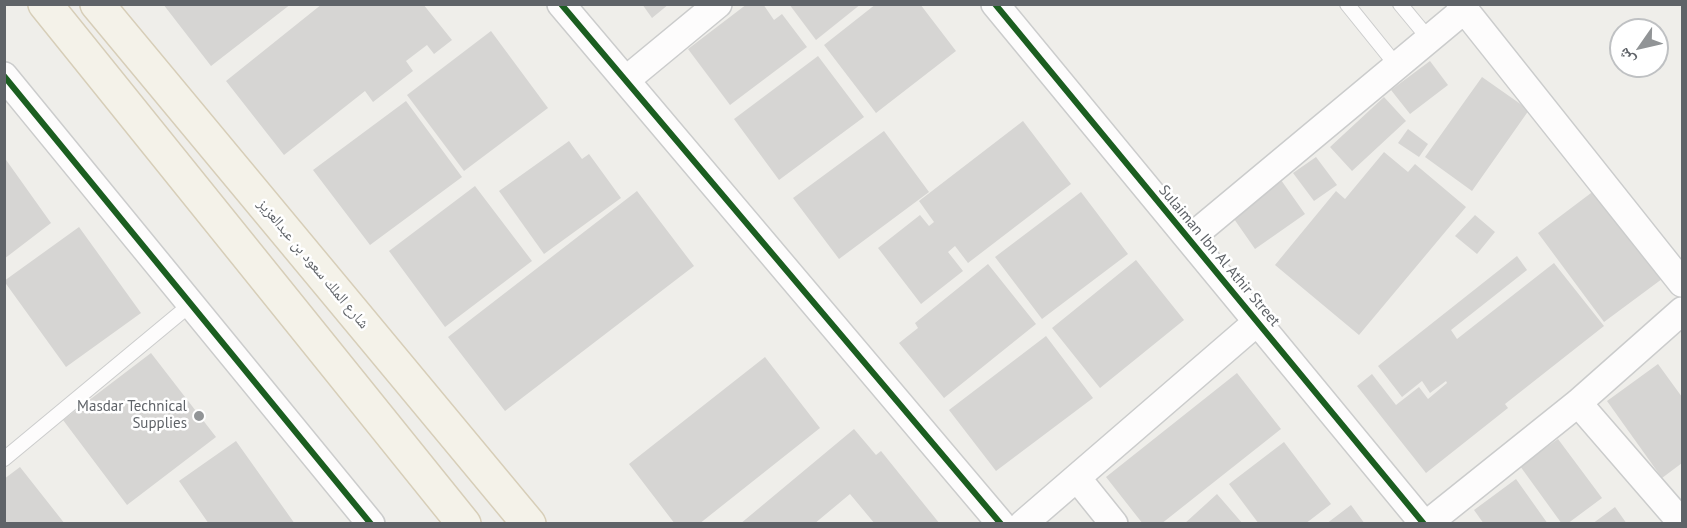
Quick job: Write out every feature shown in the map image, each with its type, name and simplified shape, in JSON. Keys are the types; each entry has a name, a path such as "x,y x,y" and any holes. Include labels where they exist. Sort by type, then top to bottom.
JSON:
{"main road":[{"path":"45,4 464,524"},
{"name":"شارع الملك سعود بن عبدالعزيز","path":"97,4 529,524"}],"street":[{"path":"561,4 1001,524"},
{"path":"626,80 718,4"},
{"name":"Sulaiman Ibn Al Athir Street","path":"994,4 1426,524"},
{"path":"1189,240 1429,39 1462,7 1683,283"},
{"path":"4,76 371,524"},
{"path":"1426,524 1578,402 1683,311"},
{"path":"1023,524 1257,322"},
{"path":"1578,402 1683,523"},
{"path":"1077,478 1114,524"}],"lane":[{"path":"1347,4 1397,66"},
{"path":"1401,4 1429,39"},
{"path":"4,459 191,304"}],"building":[{"path":"163,4 291,4 211,66"},
{"path":"322,4 423,4 452,40 434,54 427,45 406,61 413,71 373,102 365,91 284,155 226,81"},
{"path":"642,4 669,4 652,18"},
{"path":"747,4 763,4 774,20 782,14 807,47 730,105 688,49"},
{"path":"789,4 861,4 816,40"},
{"path":"876,4 920,4 956,51 876,113 824,45"},
{"path":"491,31 548,108 464,171 407,95"},
{"path":"818,56 864,117 779,180 734,119"},
{"path":"1430,61 1448,85 1410,114 1391,90"},
{"path":"1482,77 1529,110 1472,191 1425,157"},
{"path":"1384,97 1406,121 1352,171 1330,147"},
{"path":"406,101 462,177 370,245 313,170"},
{"path":"1023,121 1071,184 968,263 955,246 948,252 963,271 921,304 878,248 920,215 929,226 934,222 919,201"},
{"path":"1408,129 1428,144 1419,157 1398,143"},
{"path":"884,131 929,192 839,259 793,198"},
{"path":"569,141 582,159 589,154 621,198 544,254 499,191"},
{"path":"1384,152 1408,172 1415,164 1466,207 1359,335 1275,265 1336,191 1345,199"},
{"path":"4,157 51,223 4,259"},
{"path":"1316,157 1337,185 1314,201 1293,173"},
{"path":"1281,180 1305,214 1255,249 1232,216"},
{"path":"475,186 532,261 445,327 389,251"},
{"path":"1599,187 1666,276 1604,322 1538,233"},
{"path":"637,191 694,266 505,411 448,337"},
{"path":"1081,192 1128,254 1042,319 995,257"},
{"path":"1475,215 1495,232 1477,254 1455,236"},
{"path":"79,227 141,313 66,367 4,281"},
{"path":"1517,256 1527,270 1451,330 1457,339 1554,263 1604,326 1505,404 1508,408 1426,473 1357,386 1372,374 1396,405 1419,387 1428,399 1447,383 1446,381 1430,393 1422,381 1402,397 1378,366"},
{"path":"1136,260 1184,320 1100,388 1052,328"},
{"path":"988,264 1036,324 944,398 899,343 918,328 915,323"},
{"path":"1046,336 1093,398 996,471 949,410"},
{"path":"151,353 216,437 127,505 63,420"},
{"path":"765,357 820,428 699,524 675,524 629,464"},
{"path":"1658,364 1682,397 1682,463 1662,478 1607,401"},
{"path":"1237,373 1281,429 1161,524 1143,524 1106,477"},
{"path":"854,429 876,455 881,451 940,524 875,524 850,494 814,524 740,524"},
{"path":"1558,439 1602,498 1567,524 1562,524 1520,466"},
{"path":"236,441 295,524 209,524 179,481"},
{"path":"1284,442 1331,504 1305,524 1259,524 1229,484"},
{"path":"20,467 65,524 4,524 4,479"},
{"path":"1516,479 1548,524 1484,524 1474,510"},
{"path":"1217,494 1243,524 1184,524"},
{"path":"1351,505 1365,524 1326,524"},
{"path":"1615,507 1627,524 1592,524"}],"cycle path":[{"path":"561,4 1001,524"},
{"path":"995,4 1424,524"},
{"path":"4,76 371,524"}],"place":[{"name":"Masdar Technical Supplies","path":"199,416"}]}
